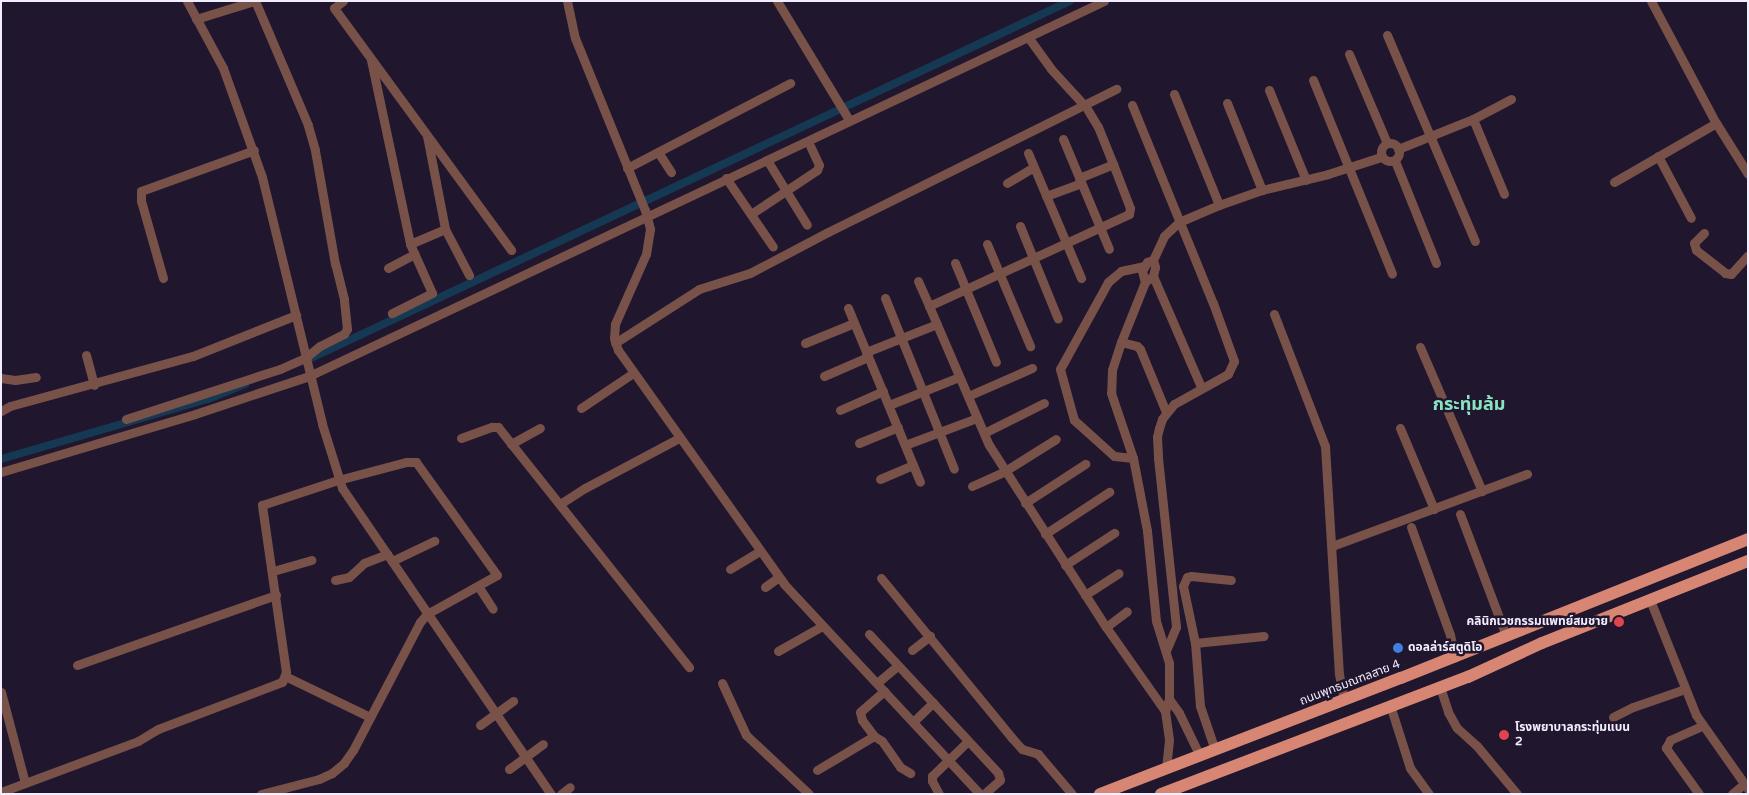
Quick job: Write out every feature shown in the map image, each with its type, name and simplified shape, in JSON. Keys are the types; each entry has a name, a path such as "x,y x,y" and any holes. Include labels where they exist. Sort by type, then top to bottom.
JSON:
{"main road":[{"name":"ถนนพุทธมณฑลสาย 4","path":"1100,794 1344,700 1748,539"},
{"path":"1161,794 1440,687 1748,561"},
{"path":"1228,745 1258,756"}],"street":[{"path":"187,1 223,68 254,150 274,216 305,359 338,480 427,614 551,794"},
{"path":"126,419 305,359 320,346 344,334 347,329 347,318 335,264 316,150 308,124 253,1 196,18"},
{"path":"344,1 334,8 511,250"},
{"path":"568,1 568,14 575,38 650,229 649,246 618,315 614,331 615,343 633,372 778,577 980,794"},
{"path":"777,1 846,114"},
{"path":"1,472 195,414 309,373 644,210 767,160 846,114 1028,37 1104,1"},
{"path":"1651,1 1716,123 1748,174"},
{"path":"1387,35 1476,241"},
{"path":"929,306 1122,218 1131,210 1098,127 1085,107 1051,69 1028,37"},
{"path":"1349,54 1387,143"},
{"path":"370,57 410,244 432,292 392,313"},
{"path":"1313,80 1392,274"},
{"path":"627,168 790,82"},
{"path":"615,343 699,289 750,273 828,232 1085,107 1116,89"},
{"path":"1269,90 1306,180"},
{"path":"1174,94 1219,205"},
{"path":"1398,149 1473,119 1511,99"},
{"path":"1226,103 1262,190"},
{"path":"1132,105 1213,303 1234,361 1228,374 1182,398 1166,412 1159,428 1157,444 1176,628 1166,651"},
{"path":"1473,119 1504,194"},
{"path":"1614,182 1716,123"},
{"path":"426,134 445,229 469,275"},
{"path":"1063,139 1109,249"},
{"path":"1387,143 1396,145 1398,149 1398,157 1395,161"},
{"path":"1387,143 1381,149 1382,157 1387,162 1395,161"},
{"path":"751,214 817,170 819,166 810,146"},
{"path":"163,278 141,201 141,191 254,150"},
{"path":"658,152 671,172"},
{"path":"1028,153 1082,278"},
{"path":"1658,156 1691,218"},
{"path":"1133,458 1114,456 1074,420 1060,369 1108,282 1121,271 1144,266 1153,260 1164,236 1179,222 1262,190 1306,180 1382,157"},
{"path":"767,160 807,225"},
{"path":"1395,161 1436,263"},
{"path":"1046,196 1113,164"},
{"path":"1007,184 1034,167"},
{"path":"726,178 772,247"},
{"path":"1020,226 1058,319"},
{"path":"410,244 445,229"},
{"path":"1704,233 1694,243 1696,250 1725,273 1731,274 1748,255"},
{"path":"987,244 1030,346"},
{"path":"388,268 414,254"},
{"path":"1153,260 1155,267 1153,276 1201,387"},
{"path":"955,263 996,362"},
{"path":"1144,266 1142,275 1144,282"},
{"path":"1153,276 1144,282 1121,342 1112,370 1111,392 1133,458 1147,531 1156,621 1166,651 1170,677 1169,699 1165,711 1169,740 1166,769"},
{"path":"918,281 977,418 1005,471 1106,627 1165,711"},
{"path":"885,298 954,468"},
{"path":"848,308 920,482"},
{"path":"1274,314 1325,446 1339,674 1344,700"},
{"path":"1,411 23,402 193,356 296,315"},
{"path":"805,343 854,323"},
{"path":"824,376 937,324"},
{"path":"1121,342 1136,346 1140,350 1166,412"},
{"path":"1420,347 1482,491"},
{"path":"86,355 94,384"},
{"path":"968,396 1032,368"},
{"path":"581,408 633,372"},
{"path":"1,378 15,380 36,377"},
{"path":"889,405 959,377"},
{"path":"840,410 883,391"},
{"path":"984,433 1044,403"},
{"path":"905,445 977,418"},
{"path":"461,438 495,426 560,504 614,576 689,667"},
{"path":"859,443 898,427"},
{"path":"511,444 540,428"},
{"path":"1400,428 1434,509"},
{"path":"560,504 585,488 680,438"},
{"path":"972,486 1005,471 1056,439"},
{"path":"1,792 138,741 158,729 282,682 285,676 276,595 262,505 338,480 406,462 416,462 497,575 427,614 416,627 353,750 332,773 309,782 261,794"},
{"path":"1025,503 1086,464"},
{"path":"880,479 913,465"},
{"path":"1332,546 1527,474"},
{"path":"1046,534 1109,492"},
{"path":"1460,514 1506,636"},
{"path":"1411,527 1450,635 1455,656"},
{"path":"1065,565 1114,533"},
{"path":"335,580 349,577 364,564 390,558 434,541"},
{"path":"730,569 760,551"},
{"path":"273,571 311,560"},
{"path":"1085,595 1119,573"},
{"path":"1215,750 1200,706 1195,644 1185,598 1184,581 1187,577 1196,575 1232,580"},
{"path":"765,587 778,577"},
{"path":"881,578 1017,743 1027,752 1038,754 1072,794"},
{"path":"478,586 493,609"},
{"path":"77,665 276,595"},
{"path":"1650,600 1685,689 1702,726 1746,786 1732,794"},
{"path":"1106,627 1127,611"},
{"path":"778,651 822,626"},
{"path":"869,634 1000,777 998,783 984,794"},
{"path":"912,650 930,636"},
{"path":"1195,644 1264,636"},
{"path":"877,683 897,666"},
{"path":"285,676 370,718"},
{"path":"722,683 746,735 809,794"},
{"path":"1440,687 1448,712 1457,728 1477,746 1517,794"},
{"path":"1613,717 1634,707 1685,689"},
{"path":"884,691 860,712 862,720 874,736 882,741 900,767 910,773"},
{"path":"1,692 25,783"},
{"path":"1169,699 1179,713 1200,756"},
{"path":"480,725 513,701"},
{"path":"913,722 933,704"},
{"path":"1390,705 1410,768 1429,794"},
{"path":"1699,794 1666,748 1670,740 1702,726"},
{"path":"818,770 874,736"},
{"path":"939,794 931,778 968,741"},
{"path":"509,769 543,744"},
{"path":"561,794 570,787"}],"waterway":[{"path":"305,361 1070,1"},
{"path":"1,459 208,399 245,384"}],"place":[{"name":"คลินิกเวชกรรมแพทย์สมชาย","path":"1619,622"},
{"name":"ดอลล่าร์สตูดิโอ","path":"1398,648"},
{"name":"โรงพยาบาลกระทุ่มแบน 2","path":"1504,735"}],"district":[{"name":"กระทุ่มล้ม","path":"1469,404"}]}
